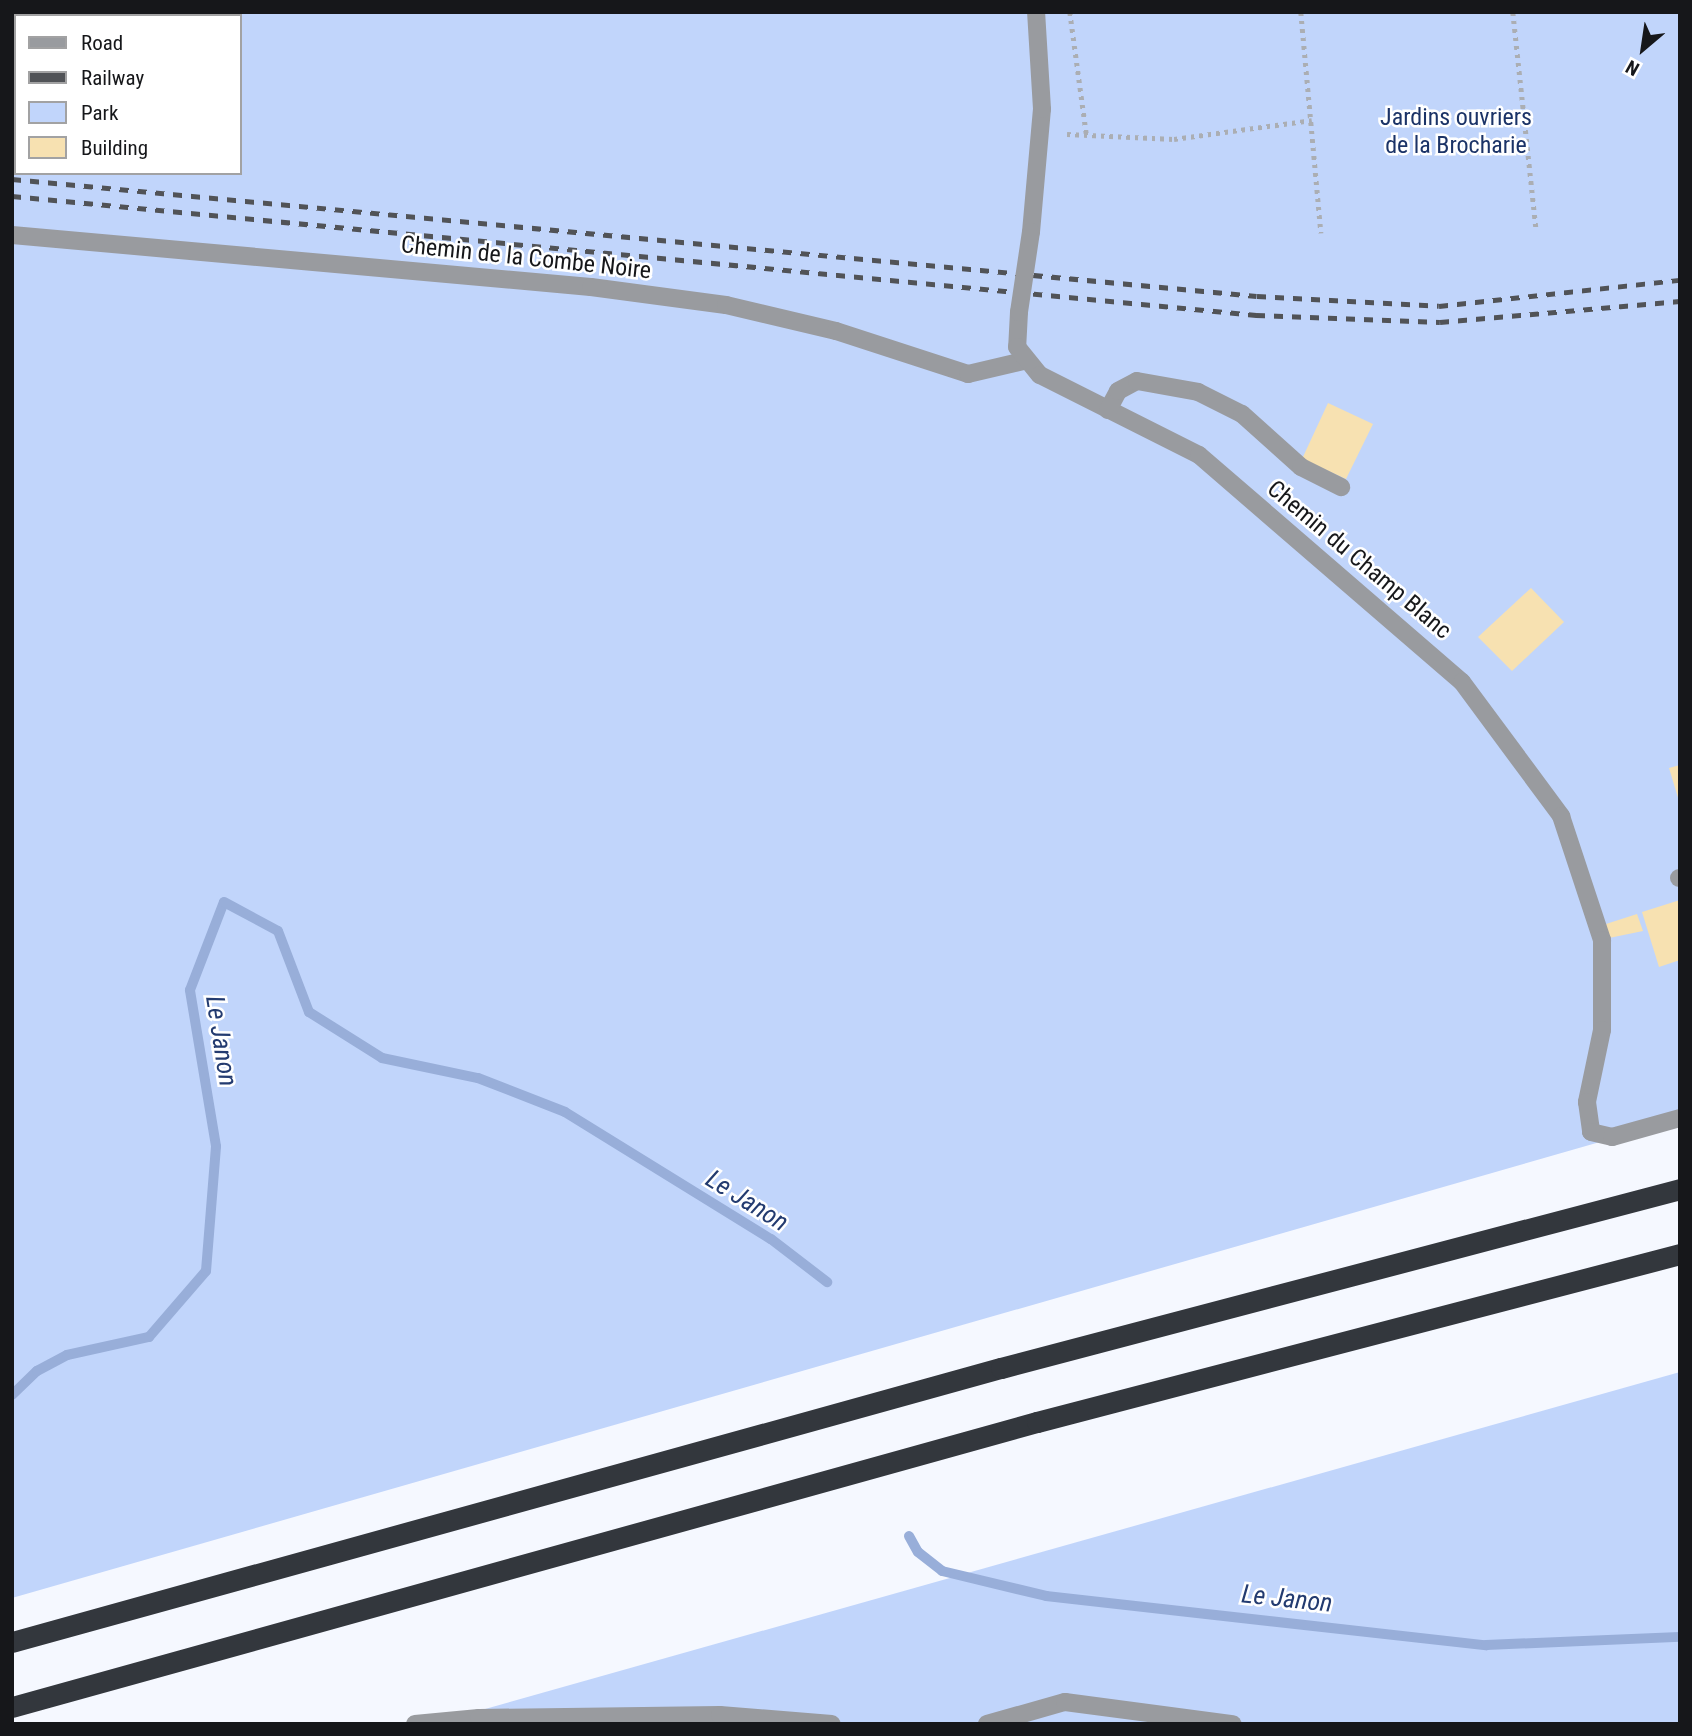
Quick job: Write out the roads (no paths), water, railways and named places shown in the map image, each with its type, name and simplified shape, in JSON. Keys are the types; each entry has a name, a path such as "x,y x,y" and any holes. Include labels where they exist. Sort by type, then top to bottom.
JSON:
{"highway":[{"path":"12,1642 1001,1368 1680,1189"},
{"path":"12,1707 1037,1422 1680,1254"}],"street":[{"path":"1024,361 1017,347 1019,312 1031,232 1042,109 1036,12"},
{"name":"Chemin de la Combe Noire","path":"12,235 591,287 726,305 836,331 968,374 1024,361"},
{"name":"Chemin du Champ Blanc","path":"1024,361 1064,391 1199,455 1462,682 1561,816 1601,940 1602,1030 1587,1101 1591,1132 1612,1137 1680,1118"},
{"path":"1108,410 1118,391 1137,381 1198,392 1242,414 1301,467 1341,487"},
{"path":"987,1724 1065,1702 1233,1724"},
{"path":"415,1724 479,1718 720,1715 832,1724"}],"waterway":[{"name":"Le Janon","path":"12,1395 37,1371 67,1355 149,1337 206,1271 216,1146 190,990 224,902 278,931 309,1012 382,1058 478,1078 565,1112 771,1239 827,1282"},
{"name":"Le Janon","path":"909,1536 918,1552 942,1571 1046,1596 1486,1645 1680,1637"}],"railway":[{"path":"12,179 1257,296 1439,306 1680,280"},
{"path":"12,196 1256,315 1440,322 1680,301"}],"park label":[{"name":"Jardins ouvriers de la Brocharie","path":"1456,132"}]}
